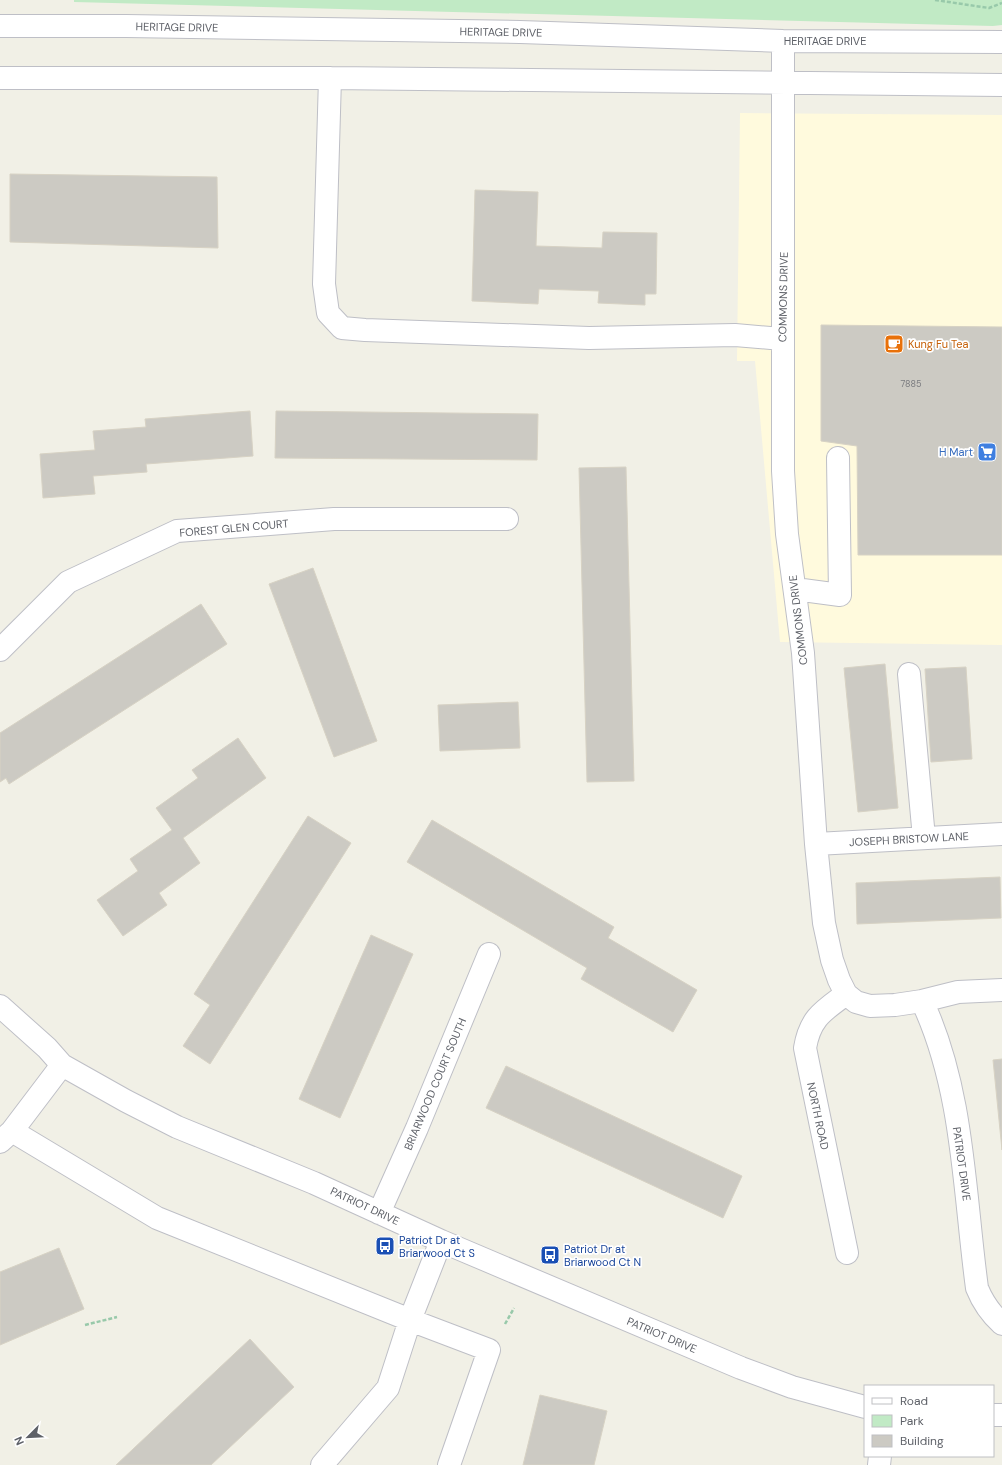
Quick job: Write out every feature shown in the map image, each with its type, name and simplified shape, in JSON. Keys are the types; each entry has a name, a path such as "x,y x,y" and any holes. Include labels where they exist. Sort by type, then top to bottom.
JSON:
{"street":[{"name":"HERITAGE DRIVE","path":"0,26 126,26 512,32 783,41 1002,42"},
{"name":"COMMONS DRIVE","path":"783,41 783,470 787,534 803,653 816,844 824,923 832,960 846,994"},
{"path":"0,78 330,78 1002,85"},
{"path":"330,78 324,284 328,313 342,328 589,338 735,335 782,339"},
{"path":"795,589 840,595 838,458"},
{"name":"FOREST GLEN COURT","path":"0,650 68,582 177,531 334,519 507,520"},
{"path":"909,674 924,838"},
{"name":"JOSEPH BRISTOW LANE","path":"816,844 1002,834"},
{"name":"BRIARWOOD COURT SOUTH","path":"379,1213 417,1128 489,954"},
{"path":"846,994 856,1002 870,1006 895,1005 922,1001 958,992 1002,990"},
{"name":"NORTH ROAD","path":"846,994 815,1019 808,1030 805,1048 847,1253"},
{"name":"PATRIOT DRIVE","path":"922,1001 932,1022 940,1046 961,1145 977,1288 983,1302 991,1314 1002,1324"},
{"name":"PATRIOT DRIVE","path":"0,1006 47,1048 62,1065 126,1101 177,1127 314,1183 441,1241 741,1368 792,1387 864,1407"},
{"path":"62,1065 6,1137 158,1218 410,1320 489,1350 450,1465"},
{"path":"322,1465 388,1388 410,1320 441,1241"}],"path":[{"path":"935,0 989,8 1002,3"},
{"path":"505,1324 514,1308"},
{"path":"84,1325 117,1317"}],"shaded area":[{"path":"740,113 1002,115 1002,645 780,642 755,361 737,361"}],"green space":[{"path":"74,0 1002,0 1002,25 993,26 74,2"}],"building":[{"path":"10,174 217,177 218,248 10,242"},
{"path":"475,190 538,192 536,246 602,248 603,232 657,233 656,294 645,294 645,305 598,303 599,291 539,289 538,304 472,301"},
{"path":"821,325 1002,327 1002,555 858,555 857,446 821,441"},
{"path":"250,411 253,456 146,464 147,472 93,476 95,494 43,498 40,454 95,450 93,431 146,427 145,419"},
{"path":"276,411 538,414 537,460 275,458"},
{"path":"626,467 634,781 587,782 579,468"},
{"path":"313,568 377,741 334,757 269,584"},
{"path":"201,604 227,644 9,784 6,778 0,782 0,733"},
{"path":"885,664 898,808 858,812 844,668"},
{"path":"966,667 972,759 931,762 925,669"},
{"path":"518,702 520,748 440,751 438,705"},
{"path":"238,738 266,778 183,838 200,863 159,893 167,905 123,936 97,900 138,871 130,859 172,830 156,808 198,778 192,770"},
{"path":"308,816 351,843 210,1064 183,1046 210,1005 194,994"},
{"path":"432,820 614,927 608,938 697,990 673,1032 581,979 587,968 407,862"},
{"path":"1000,877 1001,918 857,924 856,883"},
{"path":"371,935 413,954 340,1118 299,1099"},
{"path":"1002,1059 1002,1150 993,1060"},
{"path":"506,1066 742,1176 723,1218 486,1108"},
{"path":"59,1248 84,1309 0,1345 0,1272"},
{"path":"250,1339 294,1387 211,1465 116,1465"},
{"path":"540,1395 607,1411 594,1465 523,1465"}],"place":[{"name":"Kung Fu Tea","path":"894,344"},
{"name":"H Mart","path":"987,452"},
{"name":"Patriot Dr at Briarwood Ct S","path":"385,1246"},
{"name":"Patriot Dr at Briarwood Ct N","path":"550,1255"}]}
